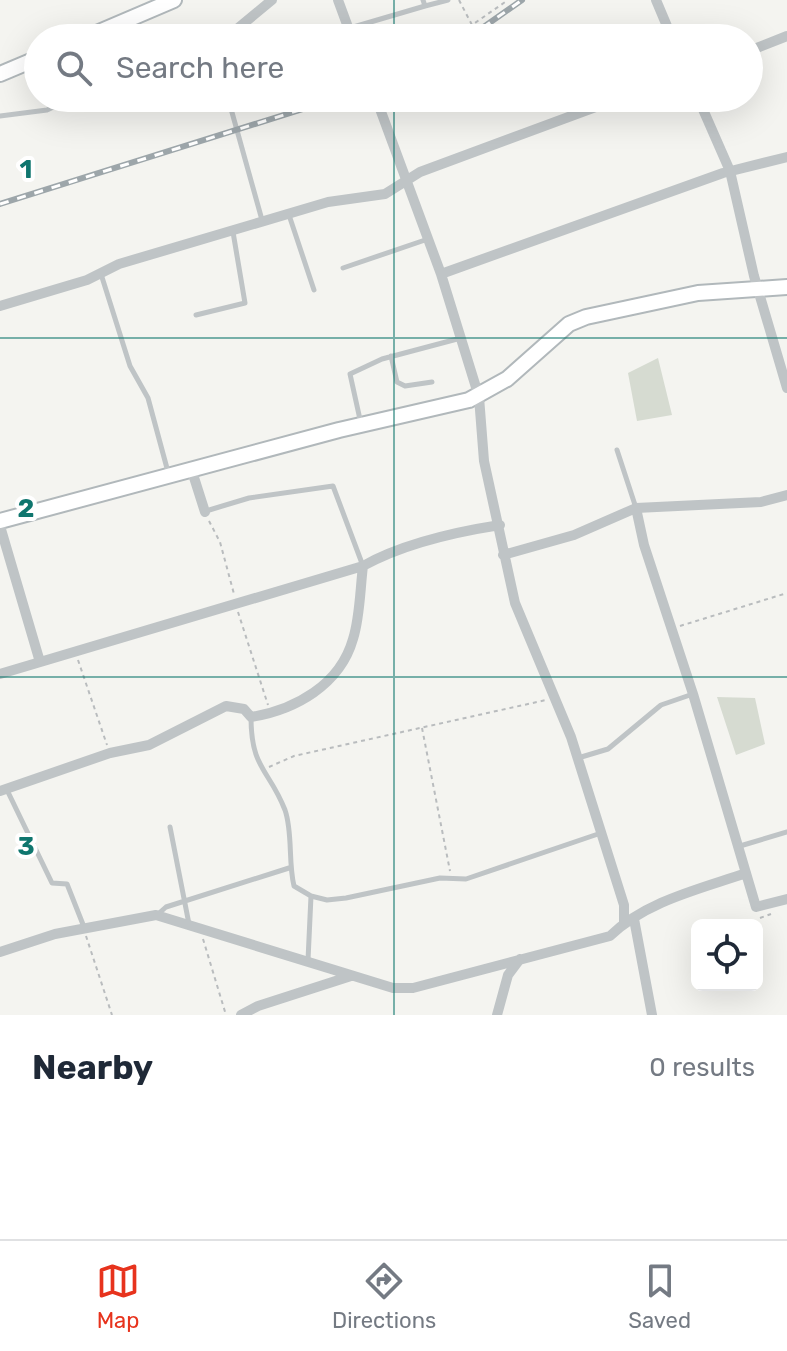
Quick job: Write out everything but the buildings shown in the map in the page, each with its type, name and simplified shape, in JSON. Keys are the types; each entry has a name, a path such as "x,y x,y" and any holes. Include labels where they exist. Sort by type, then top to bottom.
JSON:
{"street":[{"path":"118,24 174,0"},
{"path":"243,24 272,0"},
{"path":"338,0 347,24"},
{"path":"656,0 666,24"},
{"path":"763,45 787,36"},
{"path":"0,74 24,64"},
{"path":"381,112 441,274 479,397 484,461 500,525 503,555 522,623 577,758 602,833 629,920 652,1015"},
{"path":"0,306 101,273 119,264 263,224 328,202 385,194 420,172 582,112"},
{"path":"704,112 730,171 787,388"},
{"path":"441,274 730,171 787,157"},
{"path":"40,662 0,524 191,468 479,397 507,379 569,324 586,317 664,298 758,287 787,287"},
{"path":"191,468 205,512"},
{"path":"503,555 574,535 636,508 761,502 787,495"},
{"path":"636,508 644,545 693,694 756,907 787,899"},
{"path":"0,674 363,566 382,556 465,531 500,525"},
{"path":"4,790 110,753 149,745 226,706 244,709 251,717 271,714 316,692 343,662 354,637 363,566"},
{"path":"0,952 84,927 156,915 393,988 413,988 610,936 629,920 664,901 746,873"},
{"path":"497,1015 508,975 520,959"},
{"path":"241,1015 284,997 353,976"}],"lane":[{"path":"373,24 424,3 448,0"},
{"path":"0,116 31,112"},
{"path":"232,112 263,224"},
{"path":"289,215 314,290"},
{"path":"196,315 245,303 233,232"},
{"path":"343,268 428,239"},
{"path":"101,273 130,366 148,398 169,474"},
{"path":"362,425 350,374 391,356 461,338"},
{"path":"391,356 397,382 405,386 432,382"},
{"path":"617,450 636,508"},
{"path":"205,512 249,498 333,486 363,566"},
{"path":"577,758 608,749 661,705 693,694"},
{"path":"251,717 251,744 261,771 285,812 289,868 294,886 311,896 327,900 346,898 451,877 466,879 602,833"},
{"path":"4,790 52,883 67,884 84,927"},
{"path":"170,827 184,903 194,925"},
{"path":"739,847 787,832"},
{"path":"156,915 166,907 289,868"},
{"path":"308,960 311,896"}],"path":[{"path":"459,0 471,24"},
{"path":"473,24 508,0"},
{"path":"205,512 220,542 235,605 271,714"},
{"path":"672,629 787,593"},
{"path":"75,652 110,753"},
{"path":"261,771 294,756 554,698"},
{"path":"422,727 451,877"},
{"path":"194,925 226,1015"},
{"path":"84,927 112,1015"}],"shaded area":[{"path":"658,358 672,415 637,421 628,373"},
{"path":"717,697 755,698 765,744 736,755"}],"railway":[{"path":"488,24 522,0"},
{"path":"0,204 293,112"}]}
